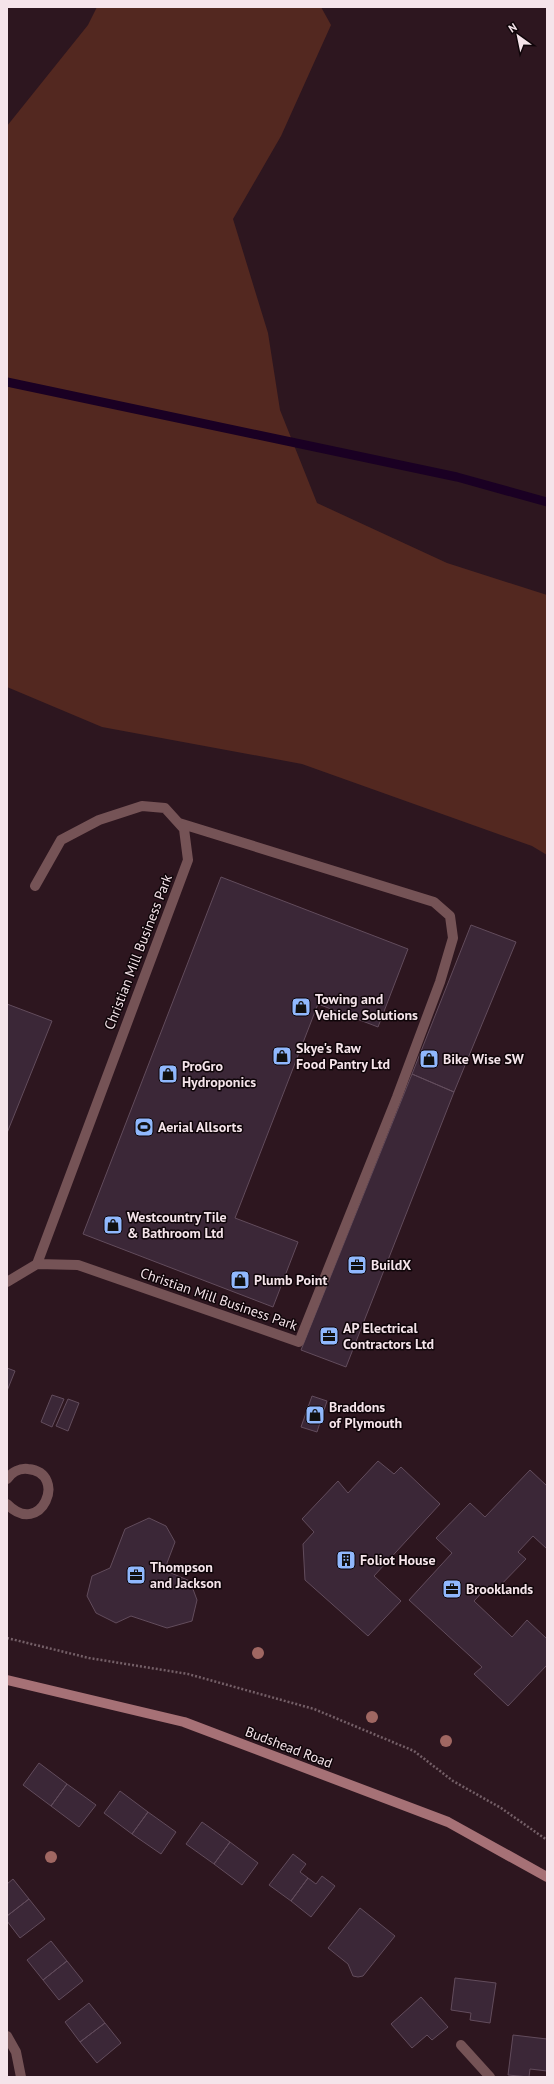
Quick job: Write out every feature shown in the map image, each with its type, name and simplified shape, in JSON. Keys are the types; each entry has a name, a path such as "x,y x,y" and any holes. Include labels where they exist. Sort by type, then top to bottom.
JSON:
{"main road":[{"name":"Budshead Road","path":"7,1680 184,1722 448,1822 547,1877"}],"street":[{"name":"Christian Mill Business Park","path":"35,886 60,840 99,820 142,806 166,808 184,829 188,860 36,1264 78,1265 299,1342 398,1097 440,982 453,938 450,916 434,902 179,823"},
{"path":"7,1282 36,1264"},
{"path":"7,1479 15,1471 29,1468 42,1475 49,1487 46,1502 35,1512 20,1513 7,1504"},
{"path":"7,2036 16,2052 21,2077"},
{"path":"461,2045 490,2077"}],"path":[{"path":"7,1638 89,1658 188,1674 314,1709 414,1751 453,1780 501,1808 547,1840"}],"shaded area":[{"path":"97,7 321,7 331,25 281,136 233,219 268,333 280,410 317,503 447,563 547,595 547,855 532,846 302,764 102,727 7,687 7,126 88,25"}],"building":[{"path":"221,877 408,949 378,1027 318,1004 235,1218 298,1242 273,1307 83,1234"},
{"path":"471,925 516,942 454,1092 412,1074"},
{"path":"7,1004 52,1021 7,1133"},
{"path":"412,1074 454,1092 346,1367 301,1350"},
{"path":"7,1368 15,1371 7,1391"},
{"path":"52,1395 64,1399 52,1427 41,1422"},
{"path":"312,1396 327,1401 317,1432 301,1427"},
{"path":"68,1399 79,1403 68,1431 56,1426"},
{"name":"Foliot House","path":"378,1461 394,1474 401,1467 440,1504 374,1576 401,1601 368,1636 305,1580 303,1544 314,1532 302,1519 338,1481 348,1493"},
{"name":"Brooklands","path":"530,1470 547,1486 547,1549 533,1536 518,1552 526,1559 494,1592 488,1586 474,1601 512,1637 527,1620 547,1639 547,1665 508,1706 474,1674 482,1667 409,1600 452,1553 436,1538 470,1503 485,1517"},
{"name":"Thompson and Jackson","path":"149,1518 166,1526 175,1542 167,1563 171,1573 190,1581 197,1600 192,1621 167,1628 131,1616 116,1623 96,1613 87,1596 92,1576 110,1568 125,1529"},
{"path":"39,1763 67,1784 51,1806 23,1785"},
{"path":"67,1784 96,1805 79,1827 51,1806"},
{"path":"120,1791 148,1812 132,1834 104,1813"},
{"path":"148,1812 176,1832 161,1854 132,1834"},
{"path":"202,1822 230,1842 214,1864 186,1844"},
{"path":"230,1842 258,1863 242,1885 214,1864"},
{"path":"293,1854 306,1864 300,1872 308,1878 291,1901 269,1885"},
{"path":"322,1876 335,1886 311,1917 291,1901 308,1878 316,1884"},
{"path":"13,1879 29,1899 7,1916 7,1884"},
{"path":"29,1899 45,1919 20,1938 7,1921 7,1916"},
{"path":"360,1908 395,1936 363,1976 358,1977 353,1976 348,1964 328,1948"},
{"path":"51,1941 67,1961 43,1980 27,1960"},
{"path":"67,1961 83,1981 59,2000 43,1980"},
{"path":"455,1978 496,1983 490,2023 470,2020 471,2013 451,2010"},
{"path":"421,1997 448,2027 432,2040 427,2035 412,2048 391,2024"},
{"path":"89,2003 105,2023 80,2042 65,2022"},
{"path":"105,2023 121,2043 97,2063 80,2042"},
{"path":"513,2035 547,2039 547,2071 530,2069 529,2077 508,2075"}],"waterway":[{"path":"7,382 457,477 547,502"}],"place":[{"name":"Towing and Vehicle Solutions","path":"301,1007"},
{"name":"Skye's Raw Food Pantry Ltd","path":"282,1056"},
{"name":"Bike Wise SW","path":"429,1059"},
{"name":"ProGro Hydroponics","path":"168,1074"},
{"name":"Aerial Allsorts","path":"144,1127"},
{"name":"Westcountry Tile & Bathroom Ltd","path":"113,1225"},
{"name":"BuildX","path":"357,1265"},
{"name":"Plumb Point","path":"240,1280"},
{"name":"AP Electrical Contractors Ltd","path":"329,1336"},
{"name":"Braddons of Plymouth","path":"315,1415"},
{"name":"Foliot House","path":"346,1560"},
{"name":"Thompson and Jackson","path":"136,1575"},
{"name":"Brooklands","path":"452,1589"}]}
